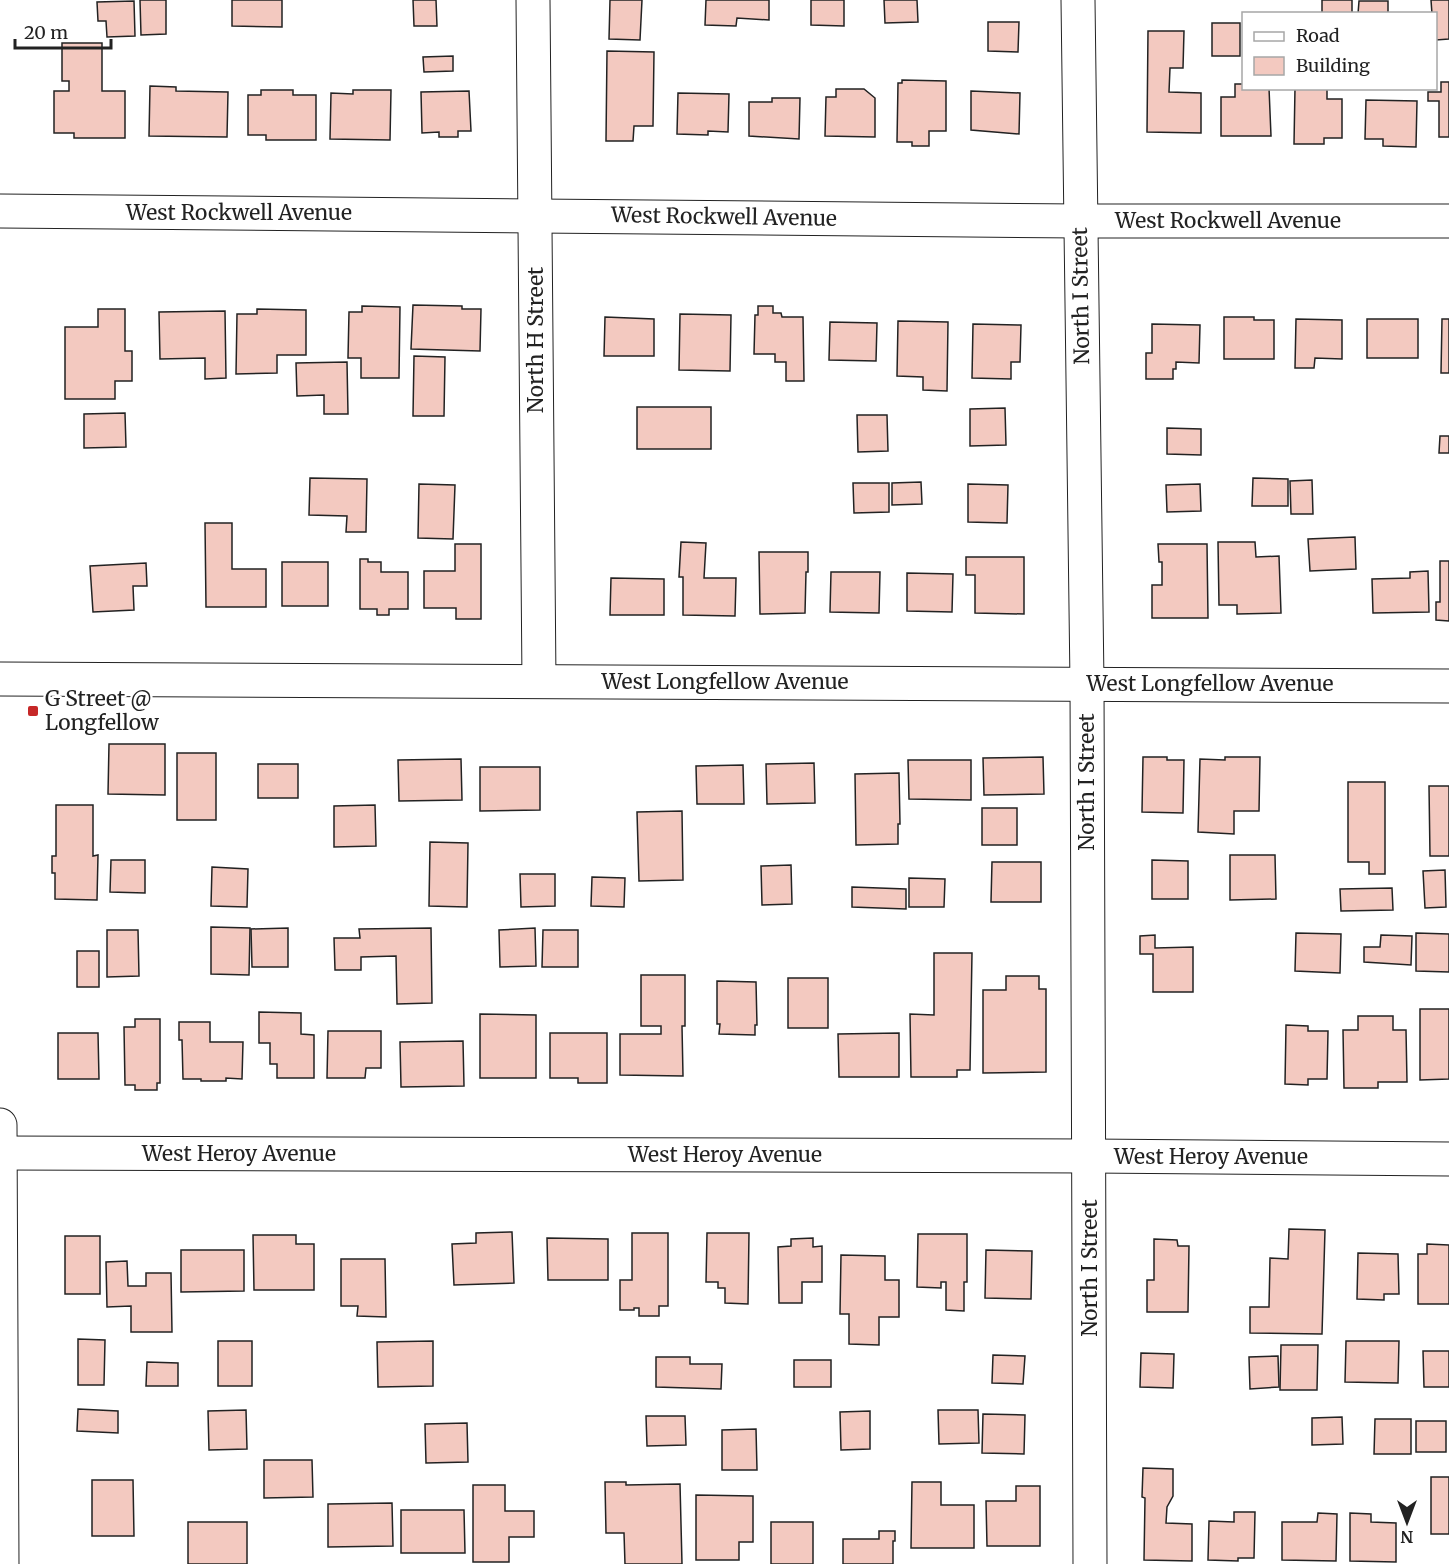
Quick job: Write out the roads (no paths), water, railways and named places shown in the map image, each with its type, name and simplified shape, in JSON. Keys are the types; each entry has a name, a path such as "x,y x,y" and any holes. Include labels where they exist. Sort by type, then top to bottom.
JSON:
{"street":[{"name":"North H Street","path":"533,0 539,681"},
{"name":"North I Street","path":"1078,0 1087,683 1090,1564"},
{"name":"West Rockwell Avenue","path":"0,211 1080,221 1449,221"},
{"name":"West Longfellow Avenue","path":"0,679 1449,686"},
{"path":"0,1125 2,1564"},
{"name":"West Heroy Avenue","path":"0,1154 1449,1159"}],"place":[{"name":"G Street @ Longfellow","path":"33,711"}]}
